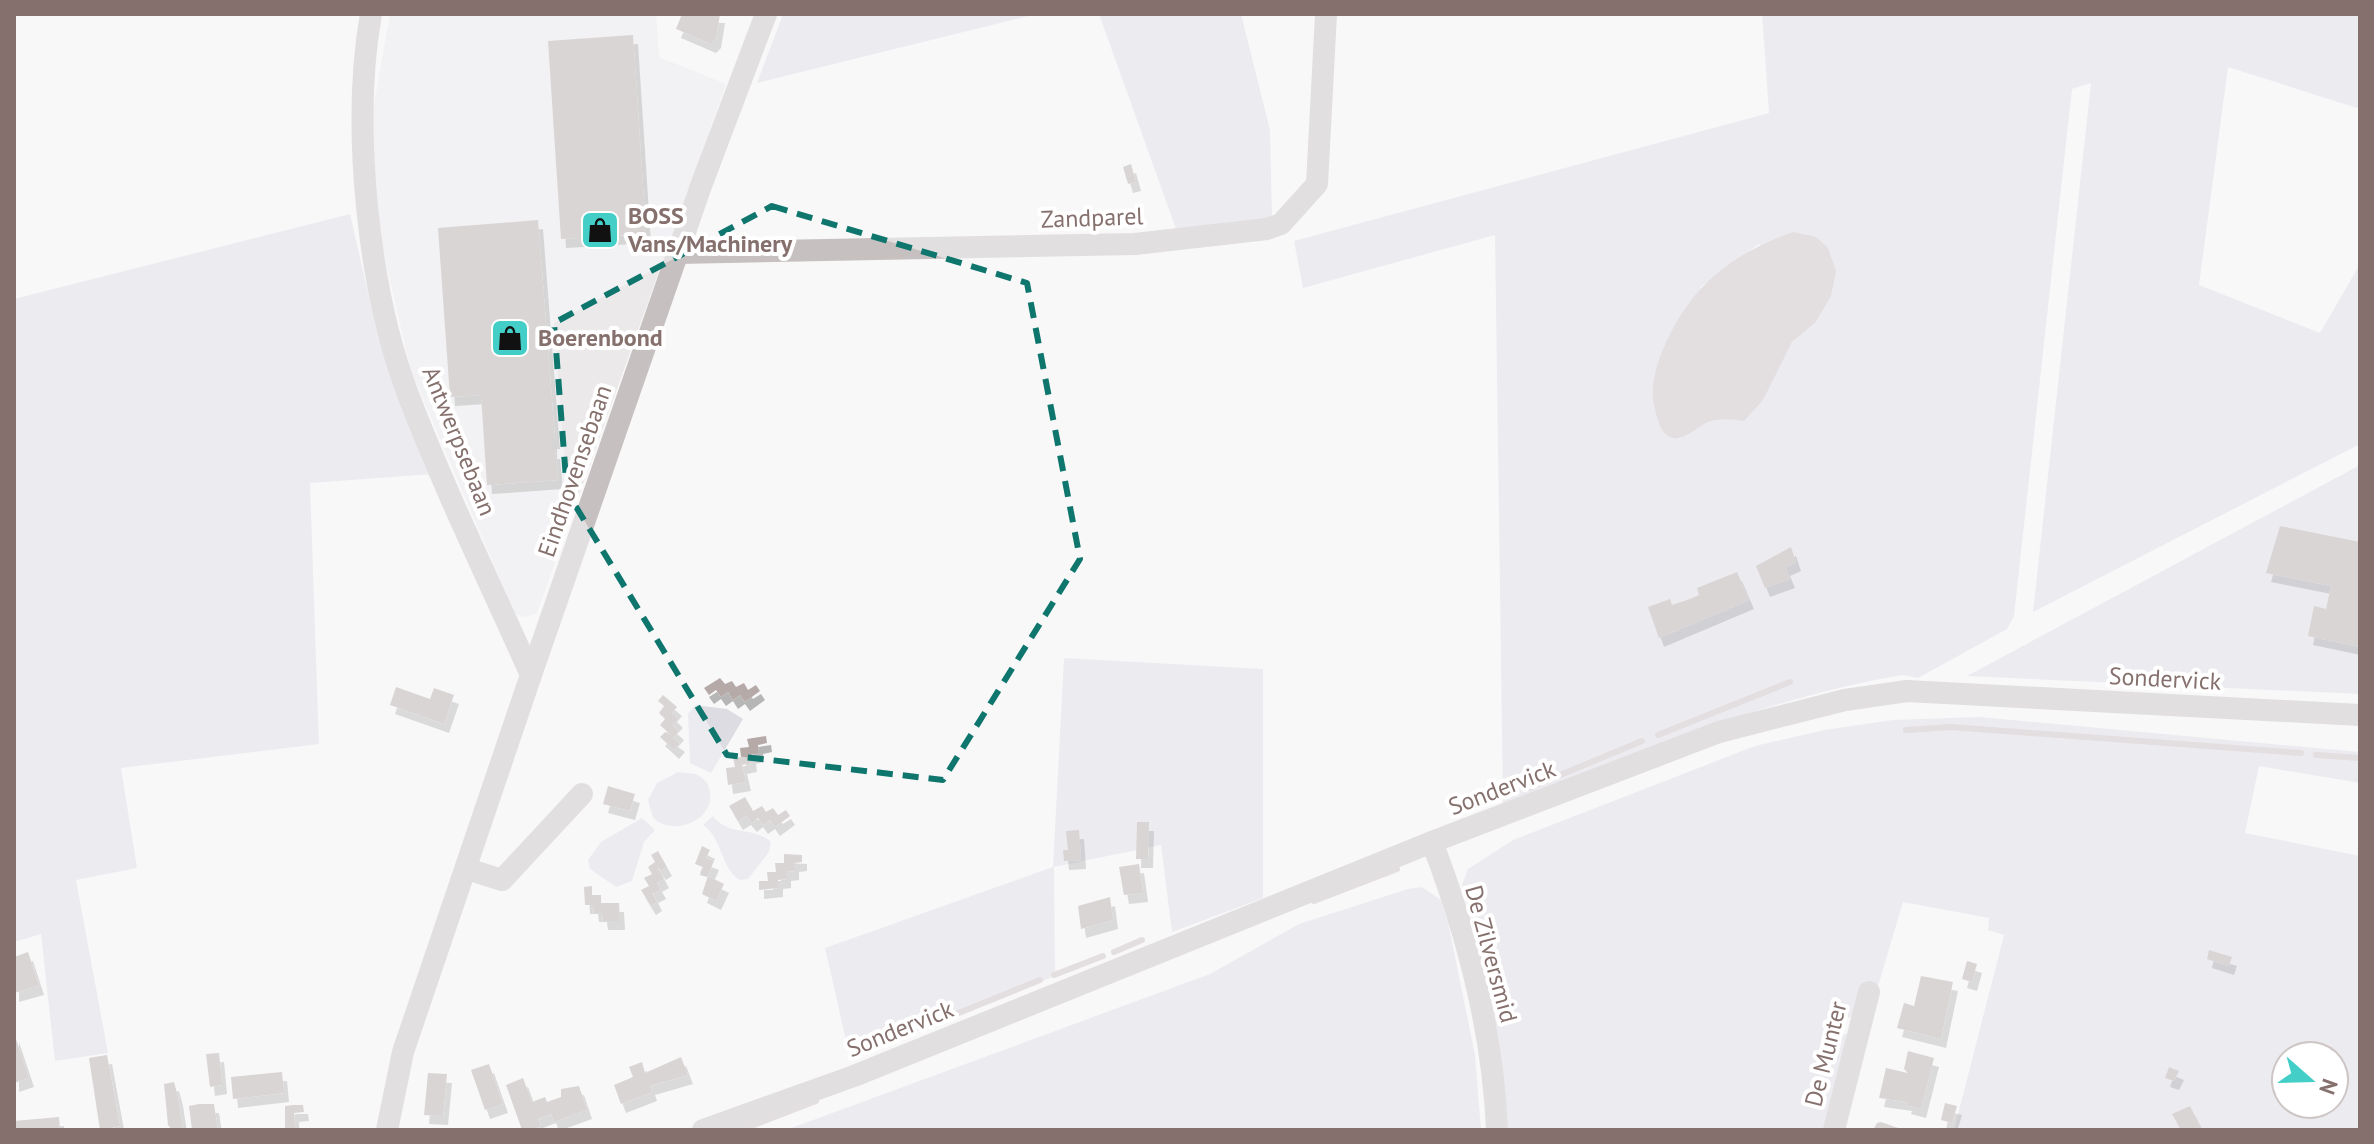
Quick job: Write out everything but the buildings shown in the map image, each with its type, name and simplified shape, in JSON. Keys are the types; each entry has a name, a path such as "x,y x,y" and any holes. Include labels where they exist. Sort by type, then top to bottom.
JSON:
{"street":[{"name":"Antwerpsebaan","path":"371,14 362,114 372,262 408,395 531,675"},
{"name":"Eindhovensebaan","path":"531,675 678,253 766,14"},
{"name":"Zandparel","path":"678,253 1135,244 1267,229 1281,224 1317,184 1326,14"},
{"path":"387,1130 403,1052 531,675"},
{"name":"Sondervick","path":"703,1130 854,1076 1432,842 1719,732 1845,700 1907,691 2360,715"},
{"path":"467,869 502,880 582,794"},
{"name":"De Zilversmid","path":"1432,842 1477,983 1493,1074 1497,1130"},
{"name":"De Munter","path":"1834,1130 1869,992"}],"highlighted area":[{"path":"772,206 1027,283 1080,559 943,780 727,755 567,492 554,323"}],"shaded area":[{"path":"390,14 656,14 659,57 726,84 537,613 525,617 515,614 411,371 379,233 371,122"},
{"path":"783,14 1036,14 757,83"},
{"path":"1099,14 1241,14 1270,130 1272,218 1176,229"},
{"path":"1762,14 2360,14 2360,109 2228,67 2199,285 2320,333 2360,264 2360,444 2033,612 2091,83 2072,89 2014,616 2007,629 1918,678 1903,675 1851,685 1750,713 1503,805 1495,235 1303,288 1294,241 1769,113","holes":["1759,244 1815,323 1792,342 1786,354 1729,418 1706,422 1679,439 1701,287"]},
{"path":"350,214 378,337 433,474 310,483 319,744 121,768 137,868 76,880 108,1053 55,1061 41,934 14,942 14,299"},
{"path":"1793,232 1816,237 1828,248 1836,271 1831,296 1815,323 1792,342 1763,400 1744,421 1713,421 1680,438 1670,437 1659,423 1654,405 1654,378 1672,329 1684,309 1730,263"},
{"path":"2360,465 2360,694 1967,676"},
{"path":"1064,658 1263,669 1263,898 1172,932 1161,845 1054,867 1055,976 850,1058 825,948 1053,867"},
{"path":"695,705 727,709 743,719 711,773 690,763 688,714"},
{"path":"1979,717 2360,752 2360,783 2259,766 2245,833 2360,856 2360,1130 1954,1130 2004,935 1988,930 1989,918 1903,902 1876,993 1851,1018 1829,1014 1826,1028 1848,1035 1826,1130 1505,1130 1482,968 1462,885 1468,869 1513,840 1755,746 1824,730 1893,720"},
{"path":"678,772 696,774 706,781 710,793 704,813 686,825 674,826 653,818 648,800 657,783"},
{"path":"713,816 726,827 757,834 771,842 769,852 748,879 740,880 729,869 715,838 703,825"},
{"path":"642,818 655,830 644,842 632,881 616,887 590,869 588,860 601,842"},
{"path":"1422,887 1441,900 1449,927 1475,1055 1481,1130 786,1130 1210,974 1299,924"}],"waterway":[{"path":"1658,735 1790,682"},
{"path":"1906,730 1951,727 2301,753"},
{"path":"1529,788 1642,741"},
{"path":"2316,755 2360,758"},
{"path":"1314,901 1397,869"},
{"path":"1114,952 1142,940"},
{"path":"1054,975 1103,956"},
{"path":"929,1025 1040,980"},
{"path":"741,1130 816,1101"}],"place":[{"name":"BOSS Vans/Machinery","path":"600,230"},
{"name":"Boerenbond","path":"510,338"}]}
